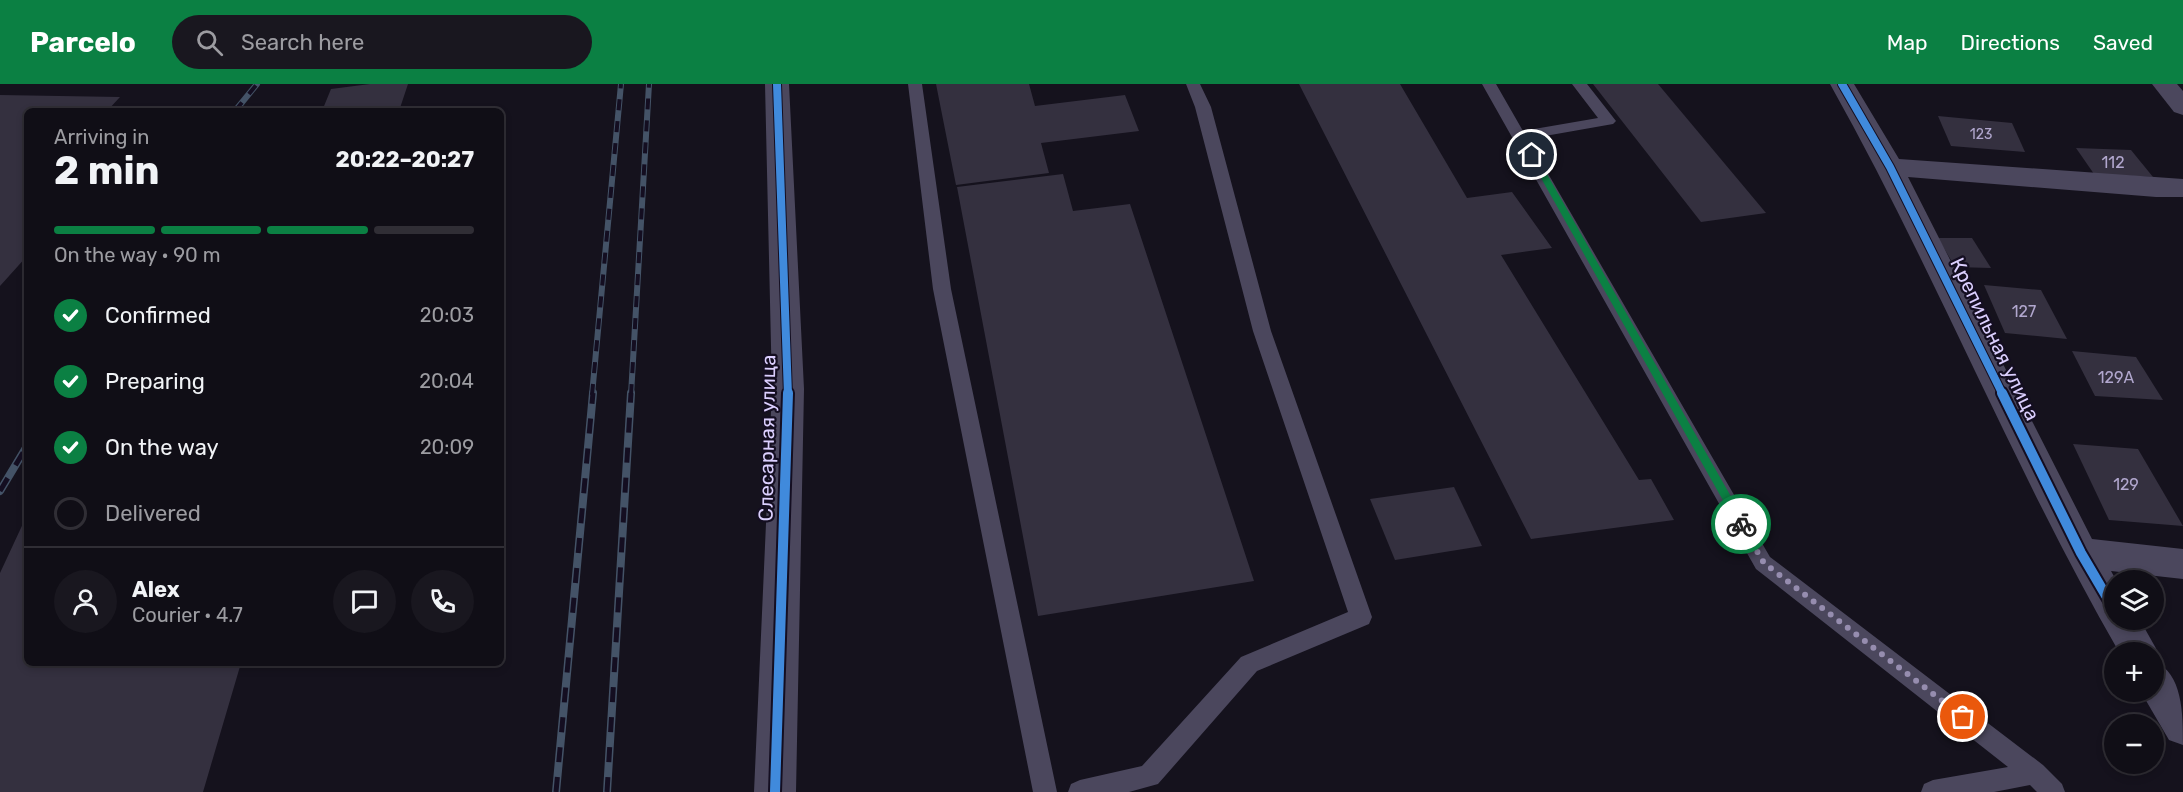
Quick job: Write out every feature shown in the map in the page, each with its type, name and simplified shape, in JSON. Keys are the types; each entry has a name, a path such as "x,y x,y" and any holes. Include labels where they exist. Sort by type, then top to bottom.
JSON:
{"street":[{"name":"Слесарная улица","path":"775,792 788,389 777,84"},
{"name":"Крепильная улица","path":"1842,84 1890,167 2081,553 2104,592"},
{"path":"2164,84 2183,106"},
{"path":"1890,167 2156,188 2183,188"},
{"path":"2081,553 2183,564"},
{"path":"2164,695 2183,728"}],"lane":[{"path":"915,84 942,289 1045,792"},
{"path":"1080,792 1149,776 1249,664 1361,617 1262,331 1203,107 1193,84"},
{"path":"1489,84 1764,563 2035,773 2053,792"},
{"path":"1520,136 1608,122 1579,84"},
{"path":"1933,792 2035,773"}],"building":[{"path":"370,84 408,84 400,108 323,108 331,89"},
{"path":"936,84 1029,84 1035,106 1125,95 1139,131 1041,143 1049,173 956,185"},
{"path":"1299,84 1400,84 1467,198 1512,192 1552,248 1501,255 1639,480 1651,479 1674,520 1531,539"},
{"path":"1593,84 1658,84 1766,213 1701,222"},
{"path":"0,95 120,97 110,108 24,108 24,259 0,286"},
{"path":"1938,116 2012,123 2025,152 1951,146"},
{"path":"2076,148 2131,150 2153,177 2094,174"},
{"path":"1063,174 1073,211 1130,204 1254,581 1038,616 957,187"},
{"path":"1938,238 1972,238 1991,268 1955,267"},
{"path":"1984,285 2041,290 2067,339 2005,333"},
{"path":"2072,351 2136,357 2163,400 2095,396"},
{"path":"2073,444 2138,449 2183,526 2109,520"},
{"path":"1454,487 1482,546 1395,560 1370,499"},
{"path":"24,521 24,666 240,666 203,792 0,792 0,573"}],"railway":[{"path":"237,108 257,84"},
{"path":"592,395 621,84"},
{"path":"631,395 649,84"},
{"path":"556,792 593,393"},
{"path":"607,792 631,393"},
{"path":"0,491 24,451"}],"cycle path":[{"path":"775,792 788,389 777,84"},
{"path":"1842,84 1890,167 2081,553 2104,592"}],"way so far":[{"path":"1741,524 1764,563 1963,717"}],"route":[{"path":"1532,155 1741,524"}]}
